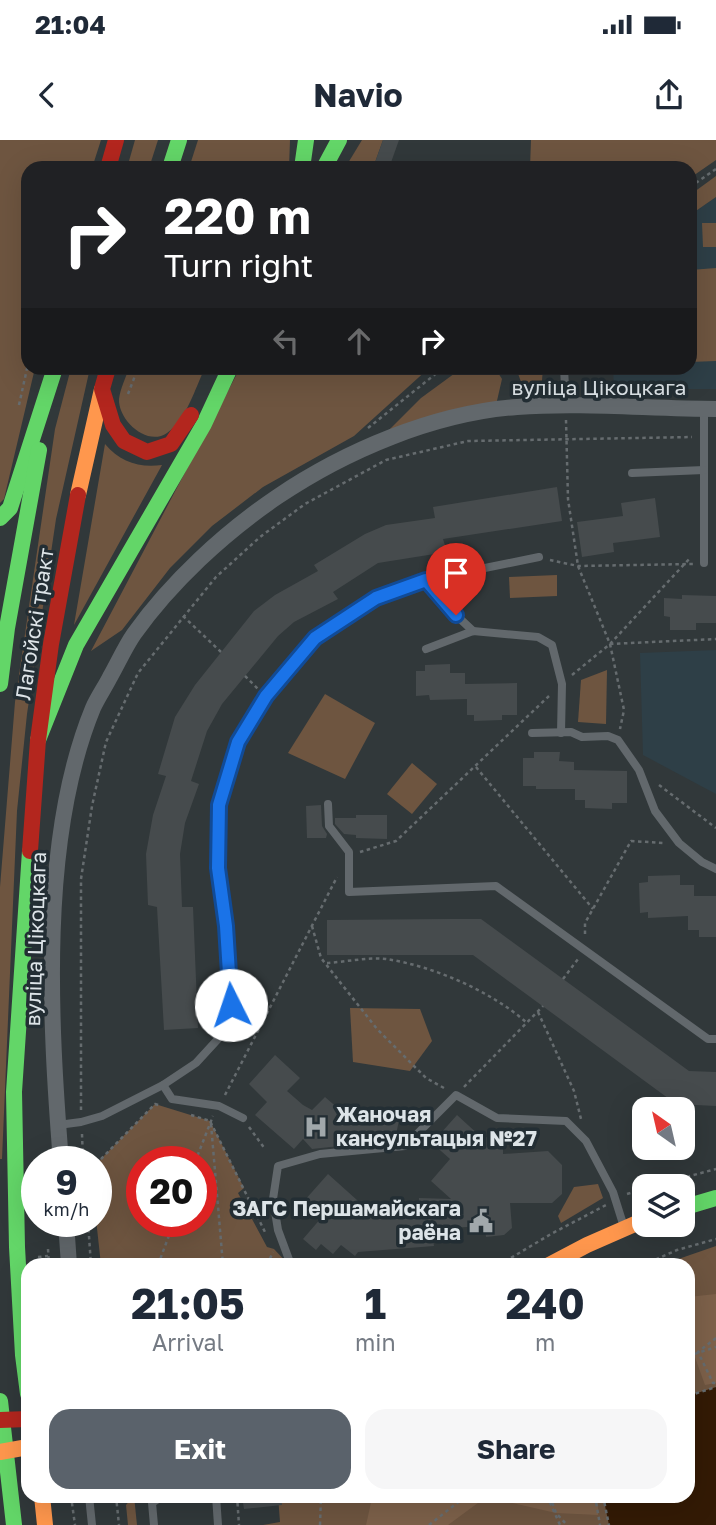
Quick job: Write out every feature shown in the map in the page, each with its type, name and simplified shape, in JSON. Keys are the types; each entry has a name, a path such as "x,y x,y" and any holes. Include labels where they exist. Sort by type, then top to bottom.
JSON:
{"main road":[{"path":"110,161 116,140"},
{"path":"172,161 179,140"},
{"path":"303,161 306,140"},
{"path":"328,161 339,140"},
{"path":"0,518 10,508 53,375"},
{"name":"Лагойскі тракт","path":"0,684 7,628 53,375"},
{"name":"Лагойскі тракт","path":"21,1319 14,1092 38,740 51,644 82,473 106,375"},
{"path":"102,388 113,425 124,441 147,452 171,444 190,418 210,375"},
{"path":"38,740 76,645 204,424 227,375"},
{"path":"695,1204 716,1198"},
{"path":"563,1258 632,1224"},
{"path":"0,1401 3,1452 14,1525"},
{"path":"1,1420 21,1419"},
{"path":"3,1452 21,1448"},
{"path":"43,1503 45,1525"}],"street":[{"name":"вуліца Цікоцкага","path":"60,1146 53,1034 55,894 69,786 93,708 133,635 184,575 244,520 304,479 356,451 452,418 516,407 710,409"},
{"path":"67,1237 69,1258"}],"lane":[{"path":"564,375 566,407"},
{"path":"704,564 704,470 710,409"},
{"path":"632,473 704,470"},
{"path":"704,510 716,510"},
{"path":"58,1125 102,1116 163,1085 197,1063 218,1039 231,1005 226,926 218,868 219,805 238,742 266,696 315,638 376,598 426,580 540,557"},
{"path":"426,580 473,631"},
{"path":"426,649 473,631 538,637 552,645 562,684 561,733"},
{"path":"532,733 571,732 582,737 608,736 618,740 639,770 655,811 679,843 702,862 716,869"},
{"path":"328,804 329,827 349,852 349,892 496,886 708,1039 716,1039"},
{"path":"163,1085 173,1100 219,1106 243,1118"},
{"path":"288,1258 278,1230 273,1199 278,1166 320,1154 405,1146 456,1095 497,1118 566,1121 586,1141 615,1200 624,1227"},
{"path":"90,1503 92,1525"},
{"path":"152,1503 154,1525"},
{"path":"216,1503 218,1525"}],"path":[{"path":"697,182 716,169"},
{"path":"363,432 434,375"},
{"path":"566,407 568,499 578,566 610,643 624,709 618,740"},
{"path":"540,557 578,566 704,564"},
{"path":"349,852 362,852 396,841 562,684 610,643 685,564"},
{"path":"183,615 221,652"},
{"path":"610,643 716,639"},
{"path":"245,676 266,696"},
{"path":"476,767 593,909"},
{"path":"639,770 716,828"},
{"path":"563,979 584,951 585,923 631,841 679,843"},
{"path":"201,1146 210,1121 337,877"},
{"path":"312,926 321,958 387,1039 426,1078 456,1095 543,1006"},
{"path":"327,963 384,959 447,975 514,1012 527,1023"},
{"path":"538,1012 574,1091 586,1141"},
{"path":"112,1148 155,1104 166,1108"},
{"path":"188,1114 210,1121 268,1237"},
{"path":"243,1118 265,1149"},
{"path":"210,1121 222,1258"},
{"path":"695,1175 716,1170"},
{"path":"511,1258 551,1234 632,1194"},
{"path":"89,1237 91,1258"},
{"path":"161,1258 168,1237"},
{"path":"659,1258 716,1239"},
{"path":"48,1249 49,1258"},
{"path":"270,1258 274,1249 282,1257"},
{"path":"698,1352 716,1338"},
{"path":"695,1353 716,1347"},
{"path":"695,1394 716,1385 698,1352"},
{"path":"72,1503 75,1525"},
{"path":"117,1503 119,1525"},
{"path":"238,1503 240,1525"},
{"path":"320,1525 321,1503"},
{"path":"429,1525 457,1503"},
{"path":"552,1503 560,1525"},
{"path":"552,1503 556,1513 567,1525"},
{"path":"596,1503 600,1525"},
{"path":"604,1503 609,1525"}],"shaded area":[{"path":"0,140 101,140 94,161 21,161 21,375 33,375 4,499 0,503"},
{"path":"135,140 158,140 151,161 129,161"},
{"path":"198,140 290,140 289,161 191,161"},
{"path":"362,140 383,140 376,161 349,161"},
{"path":"531,140 716,140 716,160 697,173 697,161 530,161"},
{"path":"716,176 716,197 697,210 697,190"},
{"path":"716,197 716,389 614,389 613,375 697,375 697,210"},
{"path":"702,223 716,223 716,247 703,247"},
{"path":"716,268 716,361 697,362 697,269"},
{"path":"69,375 88,375 56,519 27,714 17,811 0,1159 0,887 15,702 55,429"},
{"path":"127,375 202,375 180,420 167,433 159,436 143,434 128,423 120,407 120,395"},
{"path":"236,375 421,375 354,436 263,487 212,526 170,568 122,630 91,651"},
{"path":"452,375 499,375 502,379 496,405 386,433 421,398"},
{"path":"519,375 542,375 541,393 525,393"},
{"path":"105,444 130,462 146,466 162,465 74,625"},
{"path":"557,575 557,596 510,598 509,577"},
{"path":"716,650 716,794 643,755 640,653"},
{"path":"607,670 606,724 578,722 581,680"},
{"path":"325,694 375,723 345,779 288,753"},
{"path":"412,763 437,784 412,814 387,794"},
{"path":"350,1008 420,1009 432,1041 410,1071 353,1062"},
{"path":"155,1104 210,1121 244,1188 238,1193 267,1247 274,1249 282,1258 100,1258 98,1237 112,1237 112,1148"},
{"path":"598,1184 603,1198 561,1223 558,1216 574,1187"},
{"path":"716,1246 716,1525 263,1525 280,1522 279,1503 695,1503 695,1258 681,1258"},
{"path":"716,1294 716,1383 705,1385 695,1357 695,1296"},
{"path":"716,1387 716,1525 609,1525 604,1503 695,1503 695,1394"},
{"path":"135,1503 137,1525 128,1525 126,1505"},
{"path":"371,1503 478,1503 448,1525 366,1525"},
{"path":"512,1503 598,1503 598,1515 556,1513"}],"building":[{"path":"383,140 399,140 392,161 376,161"},
{"path":"557,487 562,521 443,539 447,552 378,563 333,592 338,599 294,622 278,636 222,704 207,731 191,781 199,784 185,823 180,854 182,907 193,907 198,1028 164,1030 157,907 148,905 146,854 153,815 166,776 158,774 175,717 195,685 254,611 275,595 318,571 314,565 365,534 386,525 435,518 433,507"},
{"path":"655,498 660,537 613,543 614,552 582,557 577,522 623,516 621,503"},
{"path":"682,595 716,596 716,623 696,623 696,630 670,630 670,617 664,616 664,598 682,599"},
{"path":"450,664 450,673 465,673 465,684 517,683 517,715 502,715 502,720 474,721 474,715 467,715 467,699 430,700 429,695 416,696 416,671 425,671 425,665"},
{"path":"534,752 560,752 559,761 574,762 574,770 627,771 627,803 612,803 612,809 585,808 585,800 575,800 575,789 536,789 536,786 523,786 523,758 534,758"},
{"path":"321,805 322,826 327,834 326,838 307,838 306,806"},
{"path":"356,815 387,815 387,839 356,838 356,835 344,834 335,824 335,818 356,818"},
{"path":"680,875 680,885 694,885 694,896 716,896 716,937 699,937 699,930 688,930 688,916 648,918 648,912 640,913 639,883 648,882 648,876"},
{"path":"481,919 689,1071 716,1072 716,1106 695,1105 695,1097 666,1097 473,955 327,955 327,920"},
{"path":"275,1055 300,1078 287,1091 303,1105 312,1110 325,1097 355,1123 399,1120 395,1140 312,1149 303,1139 294,1149 255,1115 267,1102 249,1084"},
{"path":"457,1115 480,1136 503,1140 503,1154 548,1151 562,1165 562,1194 552,1203 510,1203 512,1228 504,1235 486,1237 485,1226 431,1229 434,1246 358,1252 355,1256 341,1245 333,1254 321,1244 316,1250 303,1239 322,1217 304,1201 328,1174 367,1209 374,1202 419,1202 419,1198 451,1199 431,1181 450,1159 432,1143"},
{"path":"243,1503 282,1503 282,1505 244,1509"}],"traffic: fast":[{"path":"172,161 179,140"},
{"path":"303,161 306,140"},
{"path":"328,161 339,140"},
{"path":"0,518 10,508 53,375"},
{"path":"38,740 76,645 204,424 227,375"},
{"path":"0,684 7,628 39,450"},
{"path":"21,1319 14,1092 30,851"},
{"path":"695,1204 716,1198"},
{"path":"0,1401 14,1525"}],"traffic: slow":[{"path":"78,495 102,389"},
{"path":"562,1258 632,1225"},
{"path":"0,1452 21,1448"},
{"path":"43,1503 45,1525"}],"traffic: jam":[{"path":"110,161 116,140"},
{"path":"106,375 102,389 113,425 124,441 147,452 171,444 191,415"},
{"path":"30,851 38,740 51,644 78,495"},
{"path":"0,1420 21,1419"}],"place":[{"name":"Жаночая кансультацыя №27","path":"316,1127"},
{"name":"ЗАГС Першамайскага раёна","path":"481,1221"}],"route":[{"path":"231,1005 226,926 218,868 219,805 238,742 266,696 315,638 376,598 426,580 456,615"}]}
